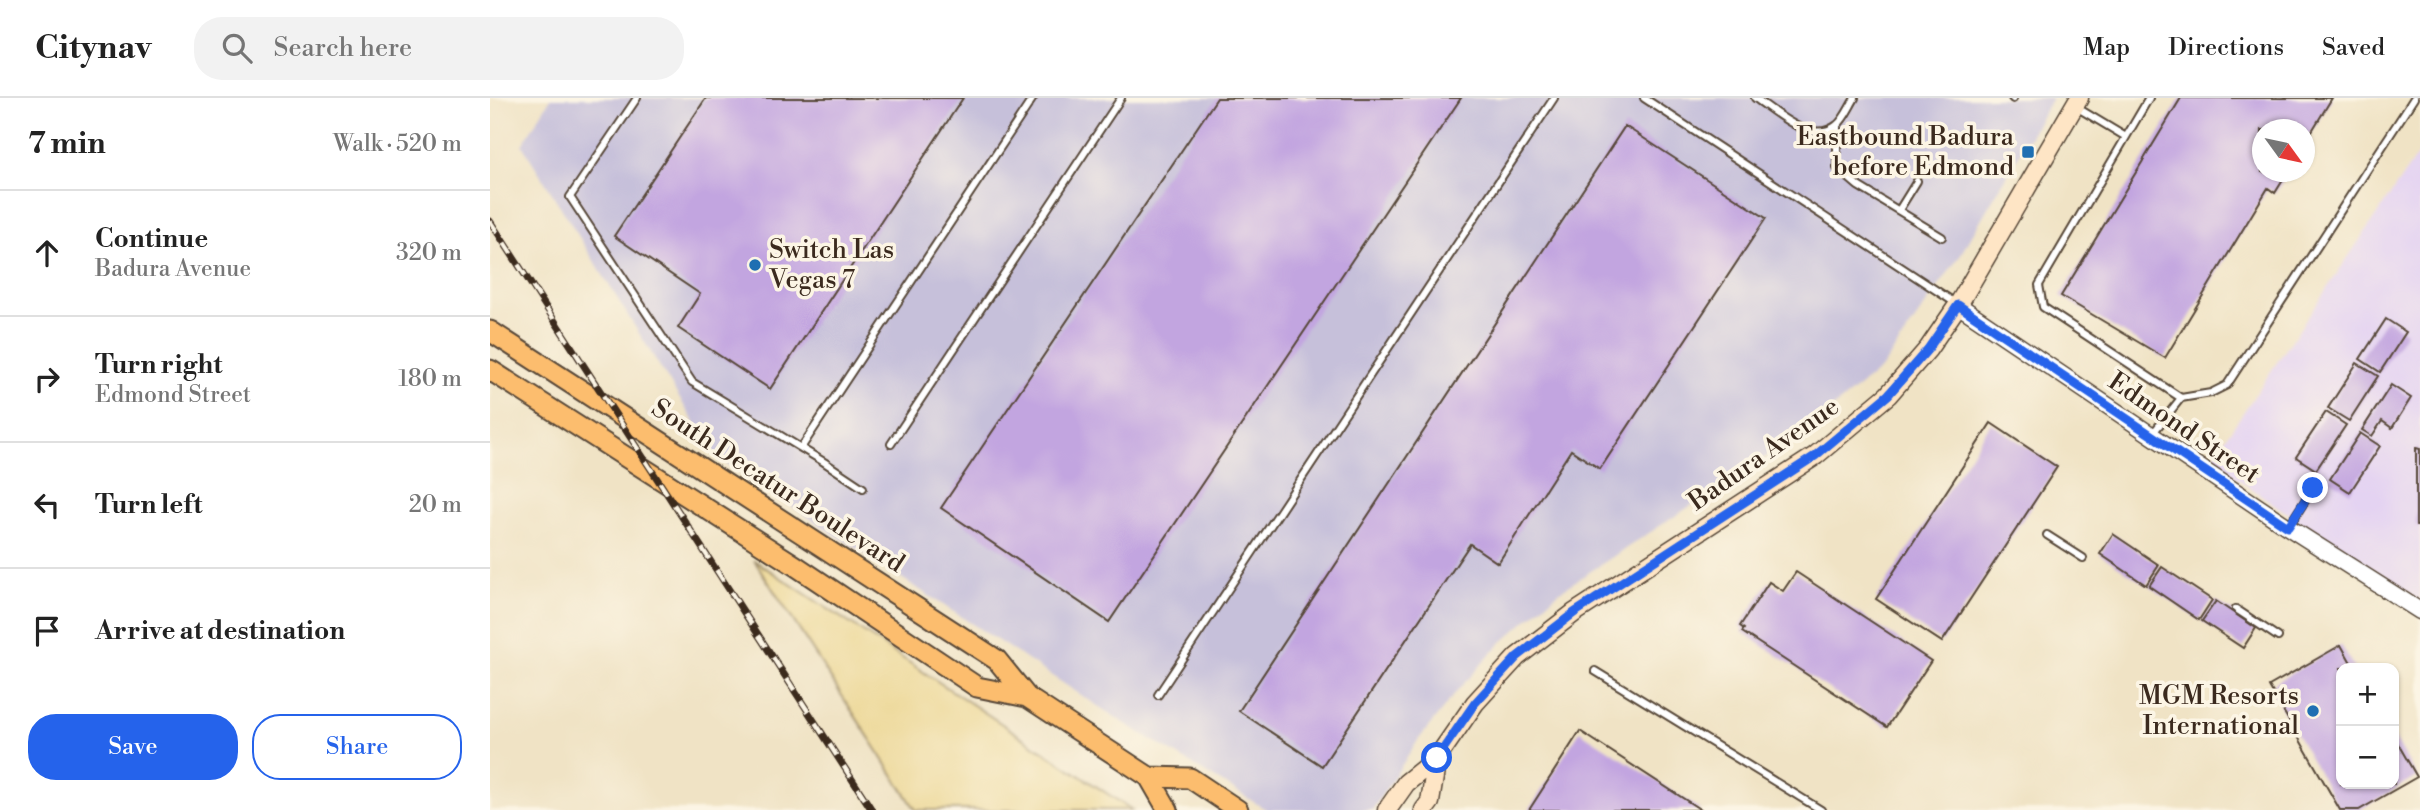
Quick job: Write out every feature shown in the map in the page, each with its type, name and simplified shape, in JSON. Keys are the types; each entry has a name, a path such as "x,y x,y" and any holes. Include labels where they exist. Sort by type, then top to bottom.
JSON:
{"main road":[{"name":"Badura Avenue","path":"1387,810 1406,783 1437,758 1475,703 1517,657 1574,613 1815,456 1888,395 1928,349 1958,305 2076,102"},
{"name":"South Decatur Boulevard","path":"490,331 997,660 1027,697 1149,777 1168,810"},
{"name":"South Decatur Boulevard","path":"490,370 796,566 977,687 1027,697"},
{"name":"Badura Avenue","path":"1424,810 1430,802 1437,758"},
{"path":"1149,777 1190,778 1238,810"}],"street":[{"name":"Edmond Street","path":"1958,305 2288,527 2420,611"}],"lane":[{"path":"637,98 570,197 692,382 863,488"},
{"path":"801,448 1033,98"},
{"path":"891,444 1121,98"},
{"path":"1158,695 1554,98"},
{"path":"1644,98 1958,305"},
{"path":"1755,98 1806,132 1821,132 1837,125 1855,98"},
{"path":"2149,98 2039,285 2043,307 2182,398"},
{"path":"2151,435 2182,398 2211,393 2227,385 2414,98"},
{"path":"2076,102 2126,137"},
{"path":"1837,125 1837,168 1858,186 1942,237"},
{"path":"1899,210 1917,181"},
{"path":"2288,527 2313,488"},
{"path":"2047,535 2084,558"},
{"path":"2236,610 2278,637"},
{"path":"1595,671 1821,810"}],"shaded area":[{"path":"551,98 2052,98 1959,257 1882,368 1802,433 1559,592 1501,643 1457,691 1419,739 1372,810 1267,810 1121,721 716,457 522,145"},
{"path":"2420,151 2420,606 2211,460"}],"sand":[{"path":"754,560 1132,810 916,810"}],"building":[{"name":"Switch Las Vegas 7","path":"706,98 963,98 770,389 678,328 700,294 614,236"},
{"path":"1217,98 1461,98 1109,622 941,508"},
{"path":"2181,98 2332,98 2315,126 2315,119 2252,119 2252,182 2282,182 2275,193 2268,188 2165,358 2061,296"},
{"path":"1625,126 1766,218 1600,469 1571,450 1498,563 1470,544 1322,766 1239,711"},
{"path":"2386,319 2406,332 2380,372 2360,359"},
{"path":"2357,363 2378,376 2349,421 2328,408"},
{"path":"2391,385 2411,398 2392,428 2382,421 2372,436 2362,430"},
{"path":"2326,412 2346,425 2316,470 2296,457"},
{"path":"1991,423 2057,467 1942,642 1876,599"},
{"path":"2360,433 2380,446 2350,492 2330,479"},
{"path":"2416,448 2420,449 2420,526 2416,526"},
{"path":"2113,534 2159,565 2146,585 2100,554"},
{"path":"2162,567 2212,600 2199,620 2149,586"},
{"path":"1796,572 1931,661 1887,727 1742,632 1744,629 1740,626 1769,582 1783,591"},
{"path":"2216,601 2256,628 2243,648 2202,621"},
{"name":"MGM Resorts International","path":"2341,645 2351,663 2336,663 2336,789 2396,789 2359,810 2340,810 2269,686"},
{"path":"1580,731 1701,810 1529,810"},
{"name":"MGM Resorts International","path":"2399,746 2417,777 2399,787"}],"railway":[{"path":"490,221 872,810"}],"place":[{"name":"Eastbound Badura before Edmond","path":"2028,152"},
{"name":"Switch Las Vegas 7","path":"755,265"},
{"name":"MGM Resorts International","path":"2313,711"}],"route":[{"path":"1437,758 1475,703 1517,657 1574,613 1815,456 1888,395 1928,349 1958,305 2288,527 2313,488"}]}
